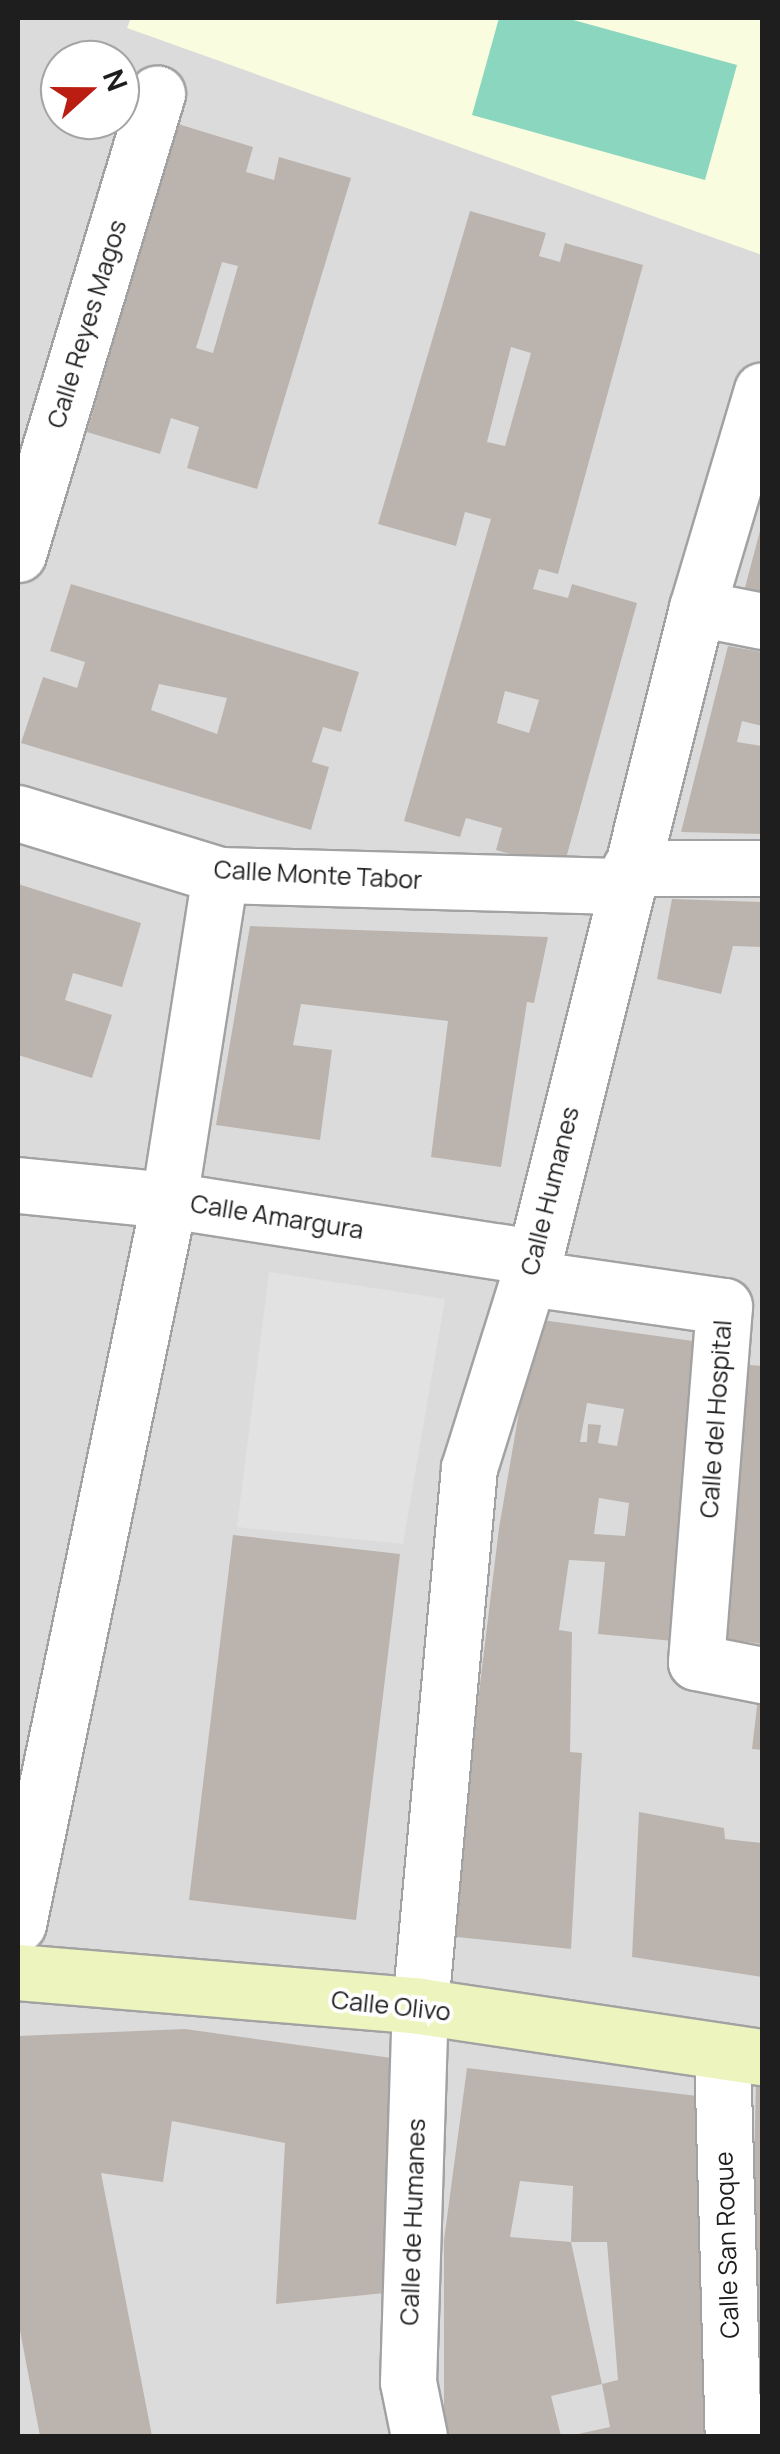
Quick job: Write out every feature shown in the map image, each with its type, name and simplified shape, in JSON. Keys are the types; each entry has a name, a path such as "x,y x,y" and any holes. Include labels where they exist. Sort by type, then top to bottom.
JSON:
{"street":[{"name":"Calle Reyes Magos","path":"18,554 157,93"},
{"name":"Calle Humanes","path":"420,2006 469,1468 532,1267 697,608 762,390"},
{"path":"697,608 762,621"},
{"name":"Calle Monte Tabor","path":"18,813 220,875 628,877 762,868"},
{"path":"18,1924 169,1200 220,875"},
{"name":"Calle Amargura","path":"18,1186 169,1200 532,1267"},
{"name":"Calle del Hospital","path":"532,1267 724,1306 696,1662 762,1675"},
{"name":"Calle Olivo","path":"18,1972 420,2006 742,2055"},
{"name":"Calle de Humanes","path":"419,2436 408,2382 420,2006"},
{"name":"Calle San Roque","path":"733,2436 742,2055"}],"shaded area":[{"path":"18,18 762,18 762,2436 18,2436"},
{"path":"131,18 762,18 762,255 127,28"},
{"path":"269,1272 445,1299 403,1544 237,1527"}],"green space":[{"path":"499,18 566,18 737,65 705,180 472,115"}],"building":[{"path":"178,124 253,147 246,172 274,180 279,157 351,178 257,489 187,468 199,427 171,418 160,454 87,432","holes":["222,262 238,266 213,353 196,348"]},
{"path":"470,211 546,233 539,256 560,262 565,243 643,265 558,574 539,569 533,589 568,598 572,584 637,603 563,869 496,850 502,828 466,818 460,837 404,821 491,519 465,512 456,546 378,524","holes":["511,347 531,353 505,446 487,442","505,691 539,700 529,733 497,723"]},
{"path":"762,527 762,598 743,595"},
{"path":"71,584 359,672 341,732 323,727 312,762 329,767 311,830 21,743 43,677 77,688 85,662 50,651","holes":["159,684 227,698 217,734 151,710"]},
{"path":"728,646 762,652 762,726 742,721 737,742 762,746 762,834 681,832"},
{"path":"18,884 141,923 122,987 73,973 65,1000 112,1015 92,1078 18,1055"},
{"path":"672,899 762,902 762,947 733,946 721,994 657,979"},
{"path":"250,926 548,937 534,1003 527,1002 501,1167 431,1157 448,1021 301,1004 293,1045 332,1050 320,1140 216,1125"},
{"path":"535,1319 693,1341 686,1426 696,1428 684,1642 598,1634 605,1562 569,1560 559,1630 572,1632 570,1752 582,1753 571,1949 457,1937 451,1923 499,1528","holes":["587,1403 624,1409 617,1446 598,1443 601,1425 588,1424 587,1442 580,1442","599,1498 629,1503 625,1536 594,1534"]},
{"path":"739,1364 762,1366 762,1644 712,1637"},
{"path":"233,1535 400,1554 356,1920 189,1900"},
{"path":"758,1698 762,1699 762,1750 752,1749"},
{"path":"639,1812 724,1828 725,1839 762,1843 762,1977 632,1957"},
{"path":"185,2029 406,2060 385,2293 276,2304 285,2143 172,2121 163,2182 101,2173 152,2436 40,2436 18,2320 18,2036"},
{"path":"467,2068 697,2096 706,2436 569,2436 610,2427 602,2384 551,2396 561,2436 444,2436 444,2240","holes":["520,2181 573,2186 571,2242 510,2237","571,2242 607,2242 618,2380 602,2384"]},
{"path":"756,2084 762,2085 762,2327 750,2327"}]}
